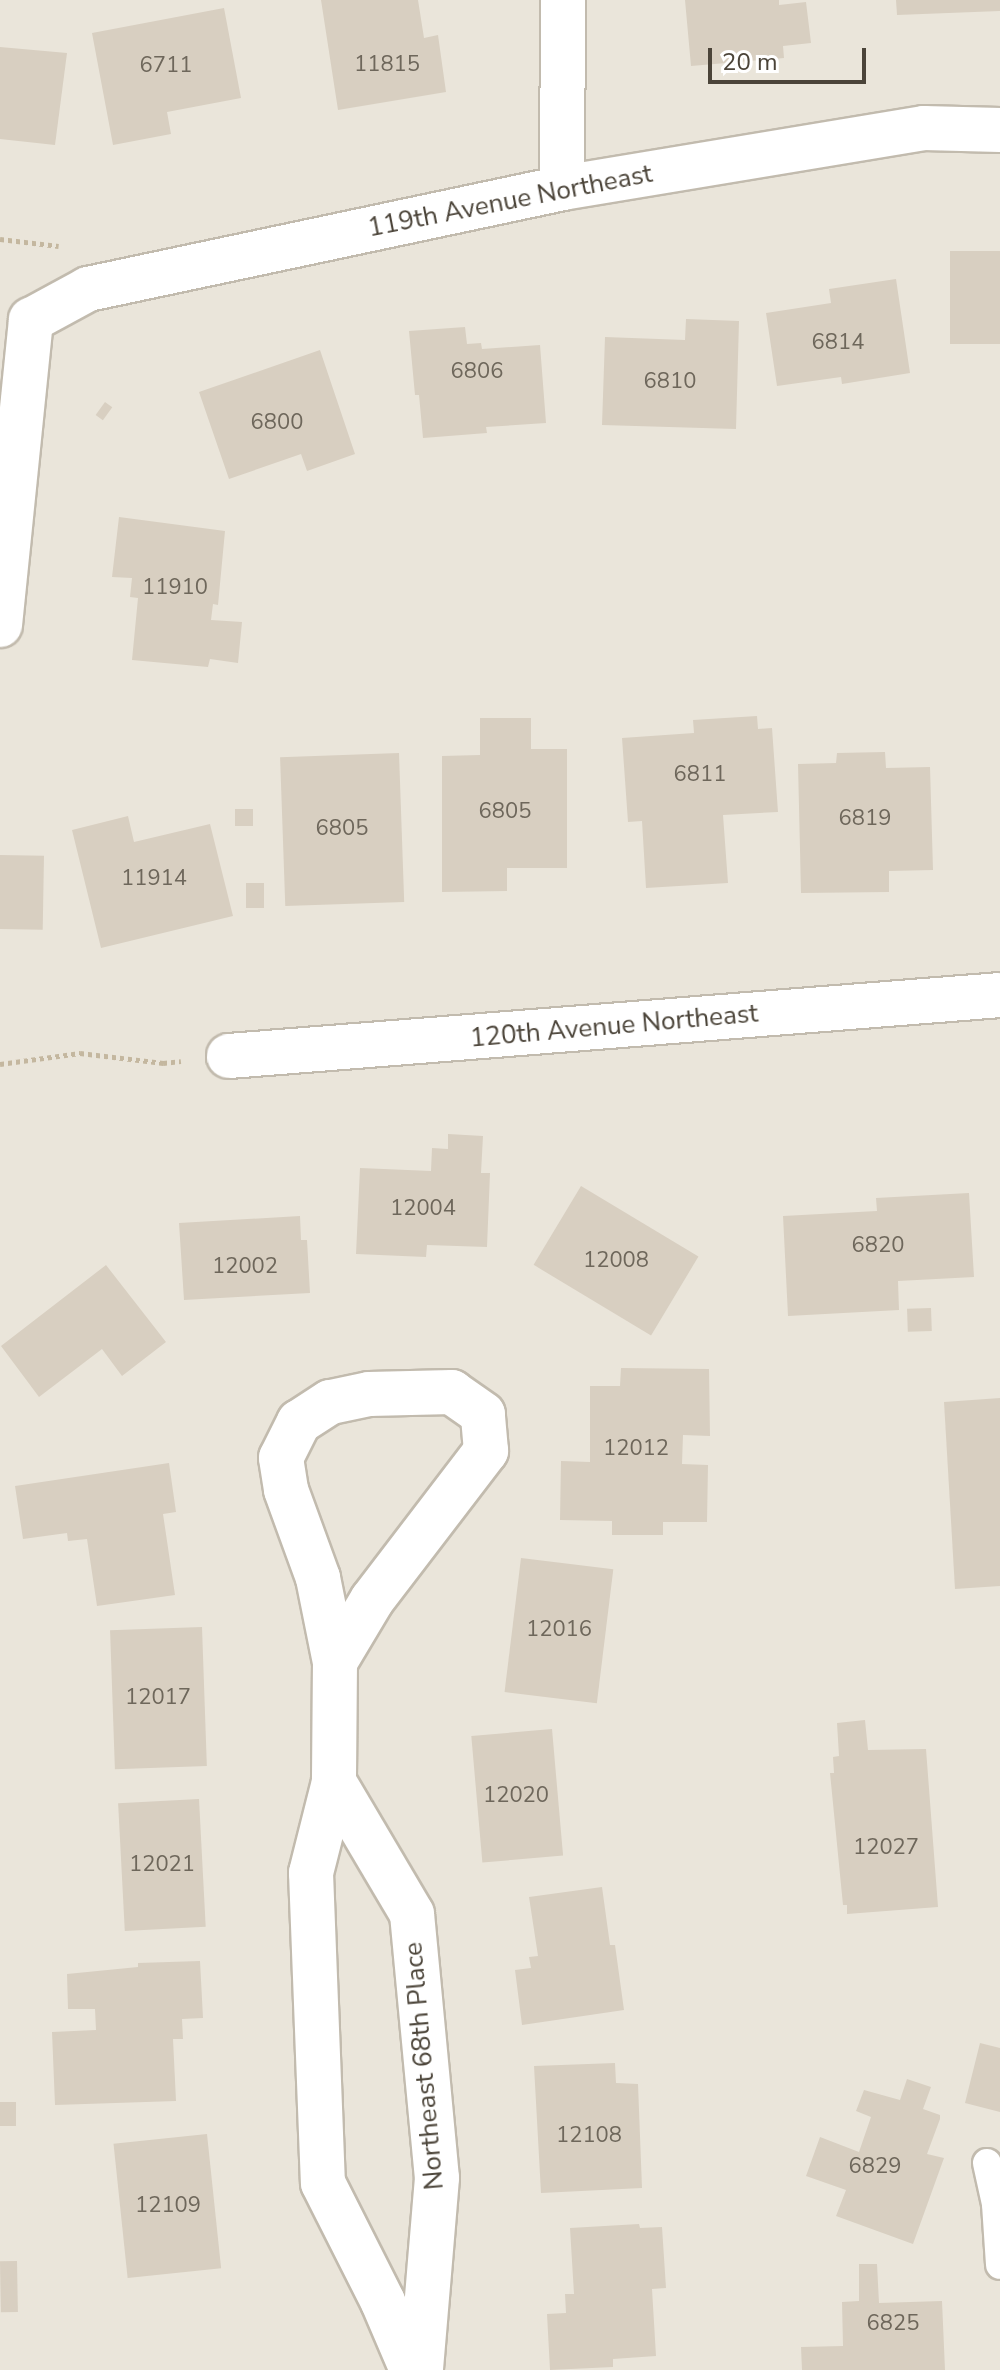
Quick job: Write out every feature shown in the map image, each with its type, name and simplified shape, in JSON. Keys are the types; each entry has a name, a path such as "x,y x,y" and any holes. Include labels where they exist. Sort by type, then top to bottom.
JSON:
{"street":[{"path":"562,188 563,0"},
{"name":"119th Avenue Northeast","path":"0,625 31,320 88,289 562,188 924,128 1000,130"},
{"name":"120th Avenue Northeast","path":"229,1056 1000,995"},
{"path":"335,1662 372,1600 486,1451 483,1414 452,1392 369,1394 330,1402 299,1422 281,1458 286,1490 318,1578 335,1662 334,1782 311,1873 323,2183 383,2302 412,2370"},
{"name":"Northeast 68th Place","path":"334,1782 412,1914 437,2178 421,2370"}],"lane":[{"path":"987,2163 996,2204 1000,2265"}],"path":[{"path":"0,1064 80,1053 163,1063 229,1056"}],"shaded area":[{"path":"0,0 1000,0 1000,2370 0,2370"}],"building":[{"path":"321,0 418,0 424,38 438,35 446,92 338,110"},
{"path":"685,0 779,0 779,5 806,2 811,43 783,46 784,58 691,66"},
{"path":"896,0 1000,0 1000,11 897,15"},
{"path":"224,8 241,98 167,112 171,134 113,145 92,33"},
{"path":"0,47 67,53 55,145 0,139"},
{"path":"950,251 1000,251 1000,344 950,344"},
{"path":"896,279 910,373 842,384 841,377 777,386 766,313 831,303 829,289"},
{"path":"686,319 739,321 736,429 602,425 605,337 685,340"},
{"path":"465,327 467,344 481,343 482,349 540,345 546,423 486,427 487,433 423,438 409,331"},
{"path":"320,350 355,454 307,471 301,454 229,479 199,392"},
{"path":"105,402 112,407 103,420 96,415"},
{"path":"119,517 225,531 218,605 213,604 211,620 242,622 238,663 210,659 208,667 132,660 138,598 130,597 132,578 112,577"},
{"path":"757,716 758,729 772,728 778,812 723,815 728,883 646,888 642,821 628,822 622,738 694,733 693,720"},
{"path":"480,718 531,718 531,749 567,749 567,868 507,868 507,891 442,892 442,756 480,755"},
{"path":"885,752 886,768 930,767 933,870 889,871 889,892 801,893 798,764 836,763 837,753"},
{"path":"399,753 404,902 285,906 280,757"},
{"path":"235,809 253,809 253,826 235,826"},
{"path":"128,816 134,842 210,824 233,916 101,948 72,830"},
{"path":"0,855 44,856 43,930 0,929"},
{"path":"246,883 264,883 264,908 246,908"},
{"path":"448,1134 483,1136 481,1173 490,1173 487,1247 427,1245 426,1257 356,1254 360,1168 431,1171 432,1148 448,1149"},
{"path":"581,1186 698,1257 651,1335 534,1265"},
{"path":"969,1193 974,1277 898,1281 899,1310 788,1316 783,1216 877,1211 876,1198"},
{"path":"300,1216 301,1240 307,1240 310,1293 184,1300 179,1223"},
{"path":"106,1265 166,1342 122,1376 102,1349 39,1397 1,1346"},
{"path":"931,1308 932,1331 908,1332 907,1309"},
{"path":"621,1368 709,1369 710,1436 683,1435 682,1464 708,1465 707,1522 663,1522 663,1535 612,1535 612,1521 560,1520 561,1461 590,1462 590,1386 620,1386"},
{"path":"1000,1398 1000,1586 955,1589 944,1402"},
{"path":"169,1463 176,1512 163,1514 175,1595 97,1606 87,1539 68,1541 67,1533 23,1539 15,1486"},
{"path":"521,1558 613,1569 597,1703 505,1692"},
{"path":"202,1627 207,1766 115,1769 110,1630"},
{"path":"865,1720 868,1750 926,1749 938,1907 847,1914 847,1905 843,1905 830,1773 834,1773 833,1757 839,1756 837,1723"},
{"path":"552,1729 563,1856 482,1863 471,1736"},
{"path":"199,1799 206,1927 125,1931 118,1803"},
{"path":"602,1887 610,1945 615,1945 624,2010 522,2025 515,1970 531,1968 529,1957 538,1956 529,1897"},
{"path":"200,1961 203,2018 182,2019 183,2039 173,2039 176,2101 55,2105 52,2032 96,2030 95,2009 68,2009 67,1974 138,1967 138,1963"},
{"path":"980,2043 1000,2048 1000,2112 965,2103"},
{"path":"615,2063 616,2083 638,2084 642,2188 541,2193 534,2066"},
{"path":"907,2079 931,2087 923,2109 940,2115 940,2119 927,2154 944,2158 913,2244 836,2216 846,2190 806,2176 820,2137 859,2152 871,2117 856,2111 864,2090 900,2100"},
{"path":"0,2102 16,2102 16,2126 0,2126"},
{"path":"207,2134 221,2268 128,2278 114,2144"},
{"path":"639,2224 640,2228 662,2227 666,2288 652,2289 656,2356 613,2359 613,2367 550,2370 547,2314 566,2313 565,2294 574,2294 570,2228"},
{"path":"0,2261 17,2261 18,2312 1,2312"},
{"path":"859,2264 877,2264 879,2303 942,2301 945,2370 802,2370 801,2347 843,2346 842,2302 859,2301"}]}
